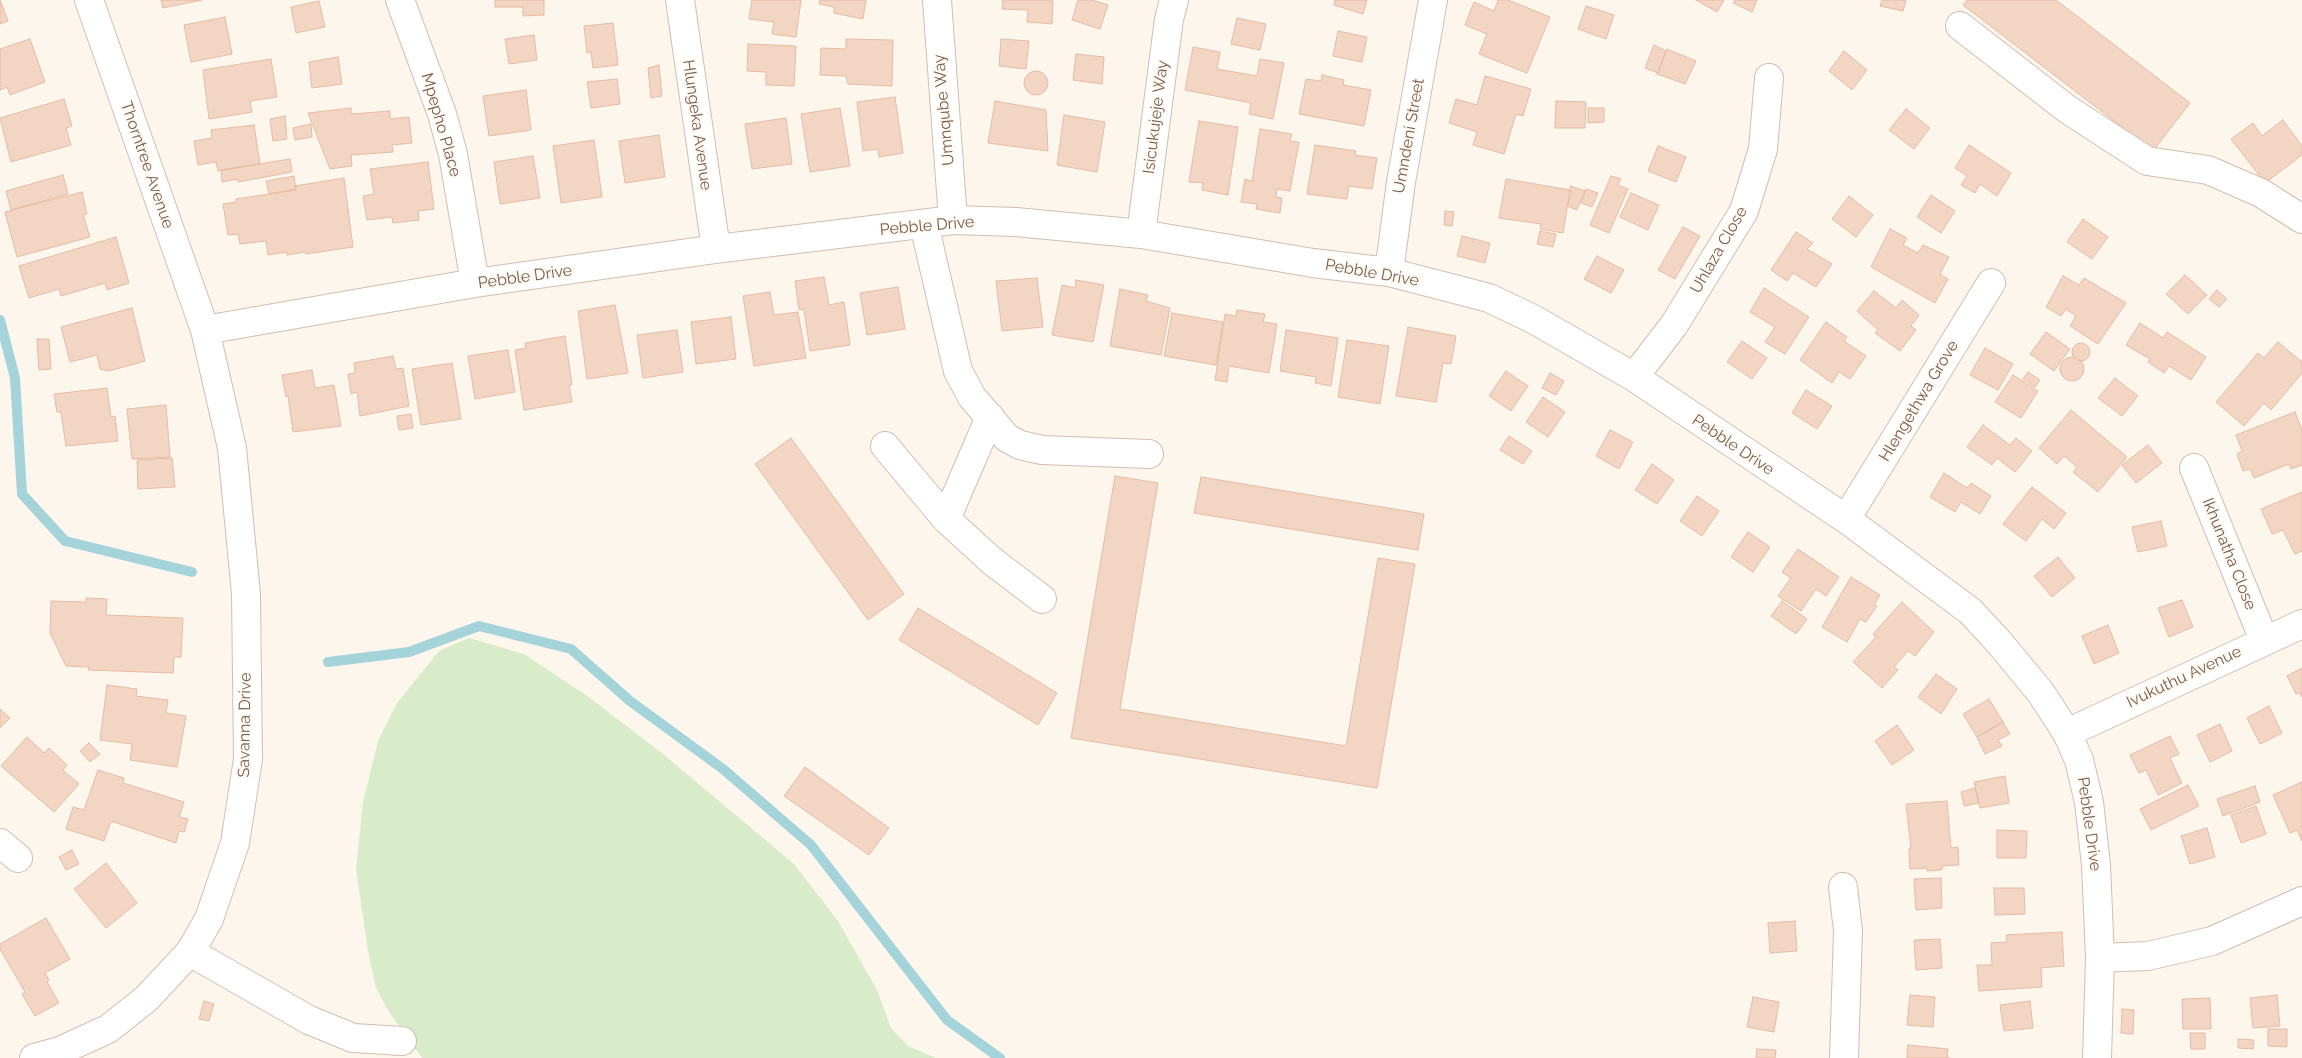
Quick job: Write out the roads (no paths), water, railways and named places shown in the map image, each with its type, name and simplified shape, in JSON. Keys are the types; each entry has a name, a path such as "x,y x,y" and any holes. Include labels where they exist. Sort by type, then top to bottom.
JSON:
{"street":[{"name":"Thorntree Avenue","path":"88,0 204,330"},
{"name":"Mpepho Place","path":"400,0 442,114 453,154 475,283"},
{"name":"Hlungeka Avenue","path":"680,0 716,249"},
{"name":"Umnqube Way","path":"937,0 953,220"},
{"name":"Isicukujeje Way","path":"1141,234 1169,19 1174,0"},
{"name":"Umndeni Street","path":"1389,272 1401,182 1433,0"},
{"path":"1960,26 2067,109 2147,161 2208,170 2261,193 2302,219"},
{"name":"Uhlaza Close","path":"1634,378 1674,325 1744,211 1763,149 1769,78"},
{"name":"Pebble Drive","path":"204,330 475,283 716,249 953,220 1016,222 1141,234 1313,263 1389,272 1489,298 1534,319 1634,378 1846,519 1970,611 2036,687 2067,733 2079,760 2089,802 2096,865 2100,958 2098,1058"},
{"path":"924,224 958,371 972,397 1007,438 1020,445 1035,448 1150,454"},
{"name":"Hlengethwa Grove","path":"1846,519 1991,283"},
{"name":"Savanna Drive","path":"34,1058 60,1051 108,1030 146,1000 190,952 209,920 235,842 248,758 246,594 232,448 204,330"},
{"path":"946,519 990,417"},
{"path":"885,446 946,519 992,561 1042,599"},
{"name":"Ikhunatha Close","path":"2194,468 2264,640"},
{"name":"Ivukuthu Avenue","path":"2067,733 2302,624"},
{"path":"1843,888 1848,931 1844,1058"},
{"path":"2100,958 2148,956 2212,941 2302,901"},
{"path":"190,952 309,1020 353,1038 402,1041"}],"waterway":[{"path":"0,320 15,378 22,494 65,541 192,572"},
{"path":"328,662 409,652 479,626 571,649 630,701 723,769 811,845 947,1020 1000,1058"}]}
